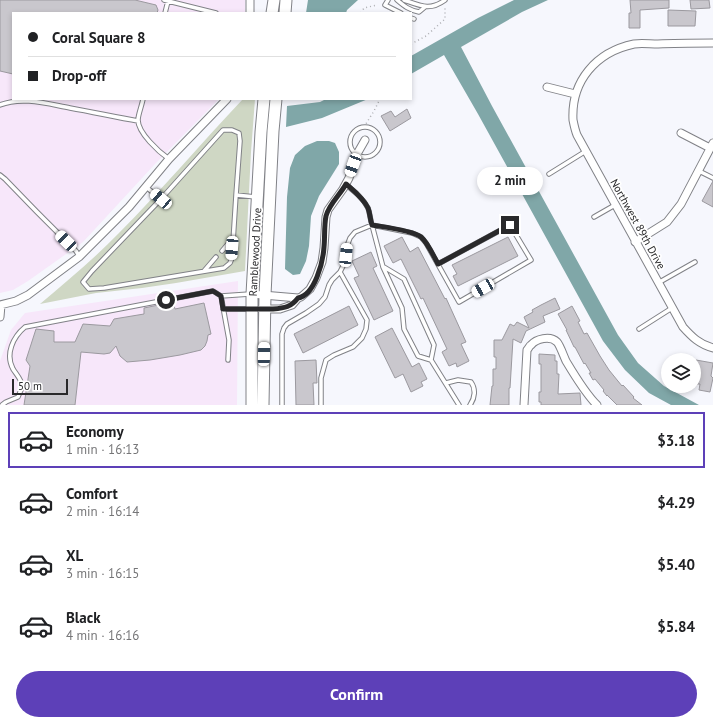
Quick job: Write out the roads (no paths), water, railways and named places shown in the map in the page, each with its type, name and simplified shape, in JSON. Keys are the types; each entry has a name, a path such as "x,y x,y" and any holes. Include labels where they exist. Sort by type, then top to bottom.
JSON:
{"street":[{"path":"250,0 250,12"},
{"path":"272,12 274,0"},
{"path":"285,12 286,0"},
{"path":"546,87 575,94 584,76 593,64 605,55 620,48 635,44 713,43"},
{"name":"Northwest 89th Drive","path":"575,94 573,122 577,135 586,152 682,327 694,339 713,348"},
{"path":"0,317 1,305 16,301 28,295 79,257 129,207 169,159 226,100"},
{"name":"Ramblewood Drive","path":"252,405 252,294 264,101"},
{"name":"Ramblewood Drive","path":"263,405 264,309 276,101"},
{"path":"635,242 667,222 681,204 712,146 681,133"},
{"path":"252,309 280,308 292,305 298,298 310,289 322,262 328,210 346,184 357,154 365,140"},
{"path":"252,294 298,298"},
{"path":"524,405 527,350 537,340 543,338 550,338 556,341 567,362 593,401 598,405"}],"lane":[{"path":"388,0 385,5 399,12"},
{"path":"398,0 404,7 418,12 424,7"},
{"path":"404,0 424,7 438,5 445,0"},
{"path":"165,12 166,1 212,12"},
{"path":"143,100 138,121 143,133 150,142 169,159"},
{"path":"0,105 12,101 23,101 138,121"},
{"path":"364,127 370,128 377,133 379,137 380,145 378,149 372,155 364,157 357,154 352,147 351,139 358,129 364,127"},
{"path":"223,130 232,130 239,133 240,140 232,258 230,263 224,268 89,290 83,282 161,199 223,130"},
{"path":"549,174 586,152"},
{"path":"698,171 713,178"},
{"path":"0,175 76,250 79,257"},
{"path":"346,184 363,200 368,209 383,267 402,308 404,329 418,356 431,360 459,405"},
{"path":"146,187 161,199"},
{"path":"236,195 258,197"},
{"path":"594,217 615,205"},
{"path":"282,405 282,334 284,328 287,324 319,304 325,297 329,285 343,266 347,246 350,238 355,232 372,225 412,233 421,237 426,243 459,302 531,260 510,225 438,264"},
{"path":"222,251 233,238"},
{"path":"204,271 216,257"},
{"path":"658,283 694,262"},
{"path":"383,267 404,279 434,345 431,360"},
{"path":"321,405 321,378 326,360 353,347 362,338 366,330 367,320 340,272"},
{"path":"2,405 18,397 22,387 22,383 12,368 10,351 13,343 25,327 213,291 221,296 252,294"},
{"path":"221,296 229,340 228,360"},
{"path":"639,329 672,308"},
{"path":"223,309 252,309"},
{"path":"446,383 462,380 471,382 474,389 474,398 470,405"}],"water":[{"path":"308,0 358,0 346,12 306,12"},
{"path":"514,0 548,0 522,12 461,47 618,335 638,363 661,383 661,393 677,393 699,405 671,405 649,393 625,370 603,341 444,55 412,73 412,55 478,18"},
{"path":"324,100 366,100 322,118 286,127 287,106 320,102"},
{"path":"317,141 329,141 335,143 339,152 339,164 319,196 311,216 309,246 306,261 300,274 293,275 285,269 287,197 290,168 295,155 305,146"}]}
